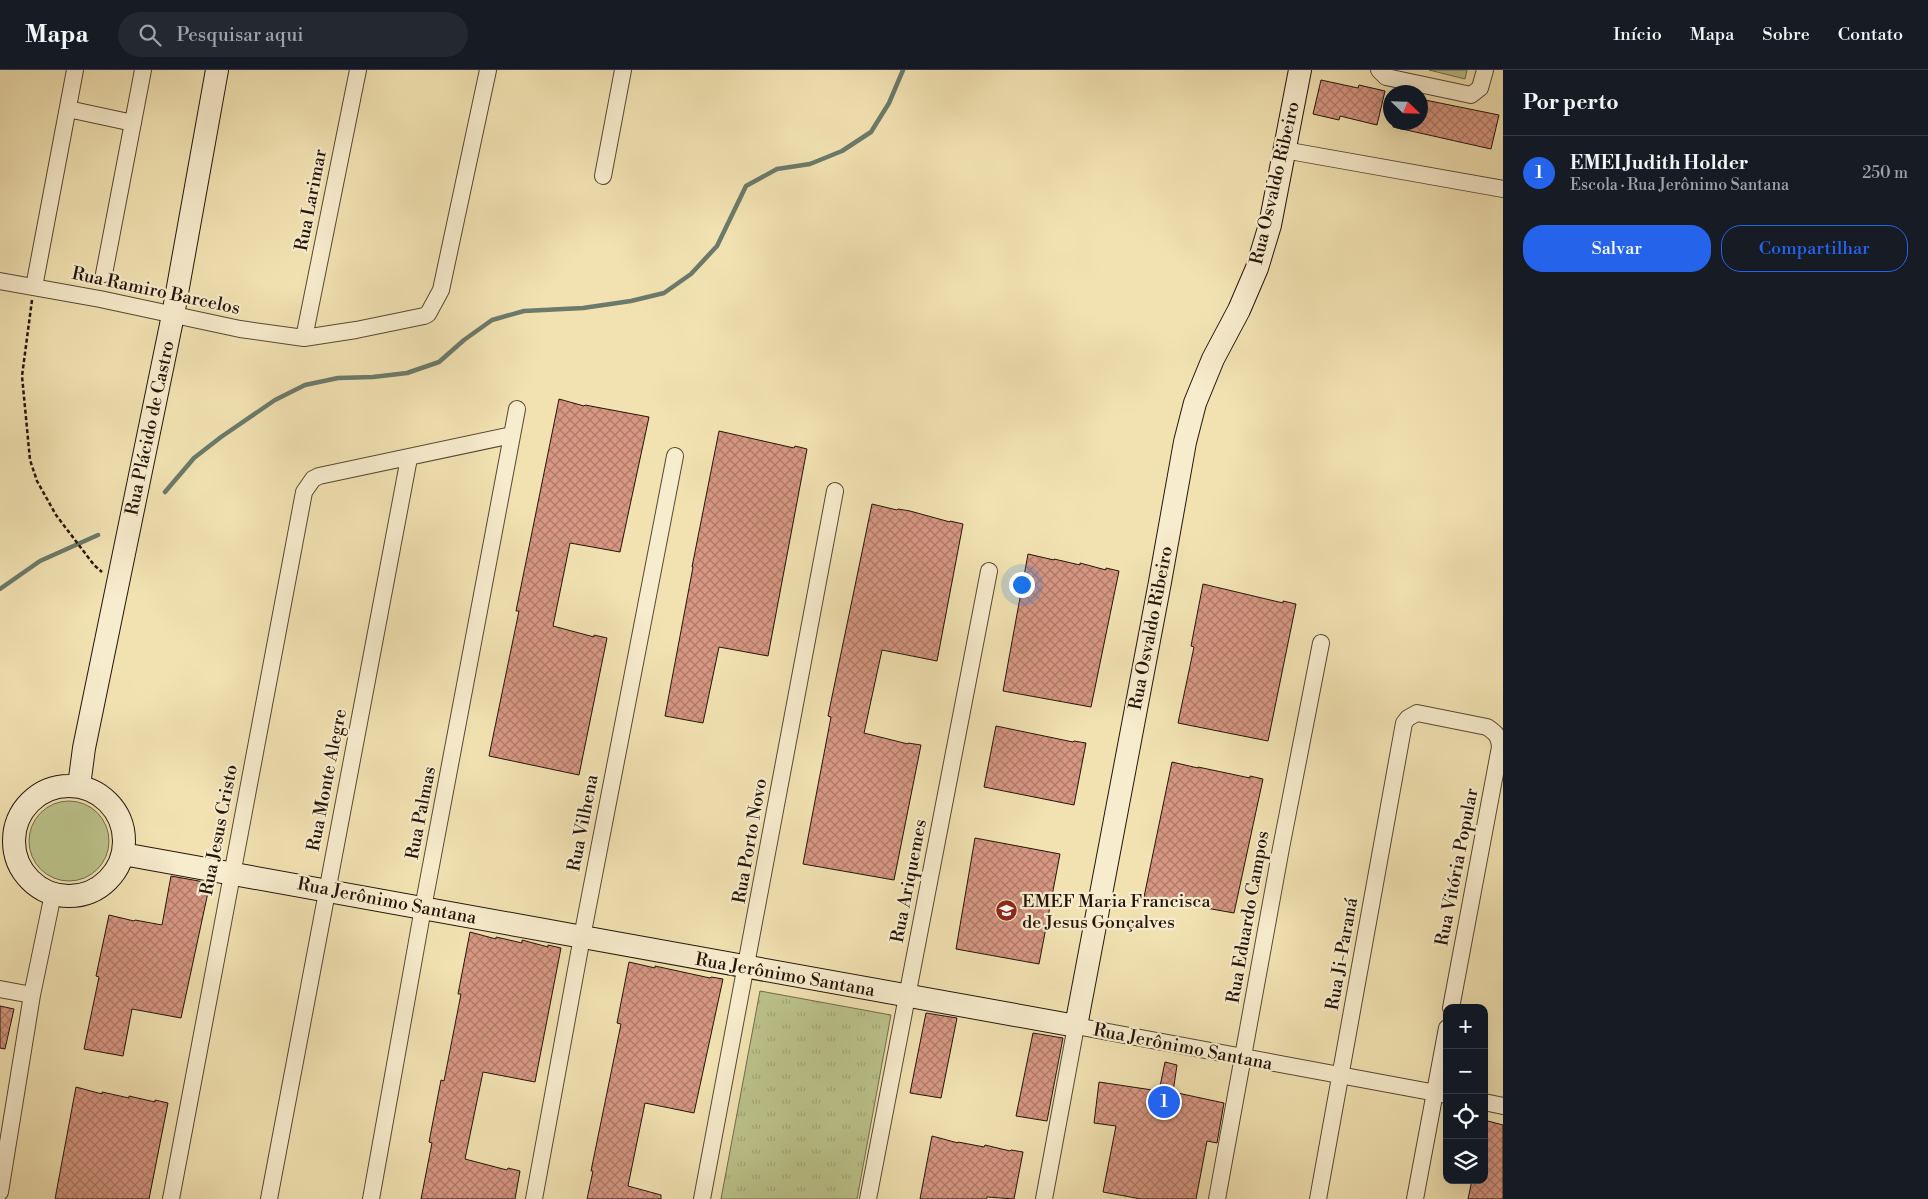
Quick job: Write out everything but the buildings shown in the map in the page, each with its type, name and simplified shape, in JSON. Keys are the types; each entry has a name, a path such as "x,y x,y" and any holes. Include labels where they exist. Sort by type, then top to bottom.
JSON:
{"street":[{"path":"34,287 75,70"},
{"path":"104,274 143,70"},
{"name":"Rua Plácido de Castro","path":"79,786 84,748 173,315 217,70"},
{"name":"Rua Larimar","path":"304,338 358,70"},
{"name":"Rua Ramiro Barcelos","path":"0,281 240,329 304,338 382,325 428,314 441,290 488,70"},
{"path":"603,176 622,70"},
{"name":"Rua Osvaldo Ribeiro","path":"1044,1199 1185,442 1195,403 1213,359 1239,310 1257,268 1270,225 1300,70"},
{"path":"1379,70 1386,77 1472,95 1480,88 1484,70"},
{"path":"68,109 133,123"},
{"path":"1284,150 1503,189"},
{"name":"Rua Palmas","path":"371,1199 516,409"},
{"path":"409,458 512,435"},
{"name":"Rua Vilhena","path":"534,1199 582,937 676,456"},
{"name":"Rua Jesus Cristo","path":"171,1199 300,502 308,484 319,476 409,458"},
{"name":"Rua Monte Alegre","path":"269,1199 409,458"},
{"name":"Rua Porto Novo","path":"702,1199 747,968 835,491"},
{"name":"Rua Ariquemes","path":"868,1199 989,571"},
{"name":"Rua Eduardo Campos","path":"1217,1199 1281,848 1321,642"},
{"name":"Rua Vitória Popular","path":"1408,718 1417,713 1487,728 1497,734 1500,747 1451,1004"},
{"name":"Rua Ji-Paraná","path":"1318,1199 1404,723 1408,718"},
{"path":"60,786 79,786 96,792 110,803 120,818 124,836 123,854 116,870 104,884 89,893 71,897 53,894 36,886 24,873 16,856 14,837 18,819 28,804 43,792 60,786"},
{"name":"Rua Jerônimo Santana","path":"123,854 327,889 747,968 1076,1026 1441,1094"},
{"path":"0,1192 32,995 53,894"},
{"path":"0,989 32,995"},
{"path":"1415,1199 1441,1094 1445,1049"},
{"path":"1488,1103 1503,1106"}],"path":[{"path":"34,287 22,376 30,460 37,481 56,514 94,565"}],"green space":[{"path":"1429,70 1467,70 1465,79"},
{"path":"69,801 84,804 97,813 106,826 109,841 106,856 97,869 84,878 69,881 54,878 41,869 32,856 29,841 32,826 41,813 54,804"},
{"path":"760,991 891,1015 857,1199 721,1199"}],"waterway":[{"path":"165,492 194,458 221,437 275,400 305,385 338,378 373,377 407,373 439,362 464,340 492,320 524,311 583,308 631,301 664,293 691,274 717,246 746,186 777,169 810,164 842,151 871,132 889,103 903,70"},
{"path":"0,589 40,561 98,535"}],"place":[{"name":"EMEF Maria Francisca de Jesus Gonçalves","path":"1006,911"},
{"name":"EMEI Judith Holder","path":"1164,1102"}]}
